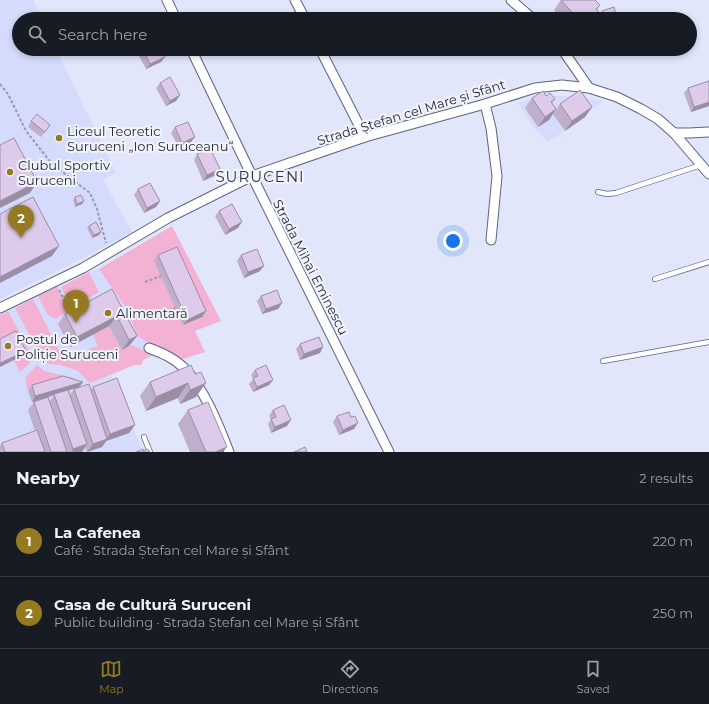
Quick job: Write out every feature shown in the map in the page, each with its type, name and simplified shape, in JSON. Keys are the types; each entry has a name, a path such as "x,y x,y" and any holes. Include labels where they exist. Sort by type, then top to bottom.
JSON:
{"street":[{"path":"167,0 173,12"},
{"path":"295,0 301,12"},
{"path":"511,0 525,12"},
{"name":"Strada Mihai Eminescu","path":"194,56 252,176 389,452"},
{"path":"324,56 365,136"},
{"path":"567,56 589,88"},
{"name":"Strada Ștefan cel Mare și Sfânt","path":"0,308 83,268 168,218 252,176 365,136 484,104 535,88 562,85 589,88 617,97 658,119 674,133 709,174"},
{"path":"484,104 491,128 497,176 491,240"},
{"path":"674,133 689,134 709,132"},
{"path":"149,348 163,353 185,368 209,404 229,452"}],"lane":[{"path":"598,192 607,194 616,193 701,165"},
{"path":"655,279 709,262"},
{"path":"603,361 709,342"},
{"path":"144,437 150,452"}],"path":[{"path":"0,84 8,94 26,131 52,164 90,194 97,209 109,252"},
{"path":"145,282 161,276"},
{"path":"55,281 71,313"},
{"path":"160,315 175,308"}],"shaded area":[{"name":"Liceul Teoretic Suruceni „Ion Suruceanu“","path":"0,0 33,0 39,12 12,12 12,56 59,56 116,173 103,180 132,232 0,299"},
{"path":"544,96 574,96 603,102 583,115 585,117 548,142 533,127 518,103"},
{"path":"172,226 221,321 195,331 205,352 183,359 152,345 137,336 128,311 99,269"},
{"path":"99,269 128,311 137,336 152,345 153,355 143,360 141,365 134,365 111,375 143,452 0,452 0,315 57,287 61,287 89,272"},
{"path":"89,272 99,292 72,307 61,287"},
{"path":"57,287 69,312 55,319 48,315 38,296"},
{"path":"33,299 61,354 73,356 98,346 93,335 109,326 122,350 132,345 153,355 143,360 141,365 134,365 90,383 78,371 61,365 49,364 42,359 15,308"},
{"path":"8,311 32,355 29,364 20,372 14,360 22,356 0,342 0,315"},
{"path":"37,365 44,371 74,378 82,386 79,387 59,381 28,391 25,378"}],"building":[{"path":"561,0 595,0 600,5 596,9 598,12 572,12"},
{"path":"614,7 615,12 602,12"},
{"path":"146,56 164,56 165,57 150,64"},
{"path":"170,77 180,95 170,101 160,83"},
{"path":"709,81 709,102 694,107 688,88"},
{"path":"580,90 592,107 572,121 560,104"},
{"path":"543,91 546,96 550,93 555,99 551,102 556,109 545,117 532,98"},
{"path":"37,114 50,125 45,132 31,121"},
{"path":"188,122 195,137 182,143 175,127"},
{"path":"14,138 37,182 0,201 0,145"},
{"path":"210,148 220,169 207,175 197,154"},
{"path":"150,183 160,201 147,208 138,189"},
{"path":"81,195 84,201 77,204 75,197"},
{"path":"33,197 59,246 0,277 0,214"},
{"path":"232,204 242,222 229,229 219,211"},
{"path":"96,222 101,232 94,235 89,226"},
{"path":"177,247 206,311 187,320 158,255"},
{"path":"257,249 264,266 248,272 241,255"},
{"path":"112,289 137,336 129,340 117,316 77,337 65,314"},
{"path":"277,290 282,303 266,309 261,296"},
{"path":"16,331 26,351 0,363 0,339"},
{"path":"319,337 323,347 304,354 300,344"},
{"path":"191,365 195,374 201,372 206,383 190,390 188,383 156,397 150,382"},
{"path":"266,365 273,380 257,387 253,378 258,376 255,370"},
{"path":"63,376 83,382 35,396 32,385"},
{"path":"117,378 135,425 110,434 93,387"},
{"path":"89,384 107,439 93,444 74,389"},
{"path":"68,390 87,444 73,449 54,394"},
{"path":"48,397 67,452 51,452 34,402"},
{"path":"208,402 227,447 215,452 206,452 188,410"},
{"path":"284,405 291,420 275,427 271,419 276,417 273,410"},
{"path":"349,412 351,417 355,416 358,423 343,430 337,416"},
{"path":"37,430 45,452 5,452 2,443"},
{"path":"305,447 307,452 294,452"},
{"path":"143,449 144,452 136,452"},
{"path":"148,449 150,452 143,451"}],"place":[{"name":"Liceul Teoretic Suruceni „Ion Suruceanu“","path":"59,138"},
{"name":"Clubul Sportiv Suruceni","path":"10,172"},
{"name":"Casa de Cultură Suruceni","path":"21,238"},
{"name":"Alimentară","path":"108,313"},
{"name":"La Cafenea","path":"76,323"},
{"name":"Postul de Poliție Suruceni","path":"8,346"}],"district":[{"name":"SURUCENI","path":"260,177"}]}
